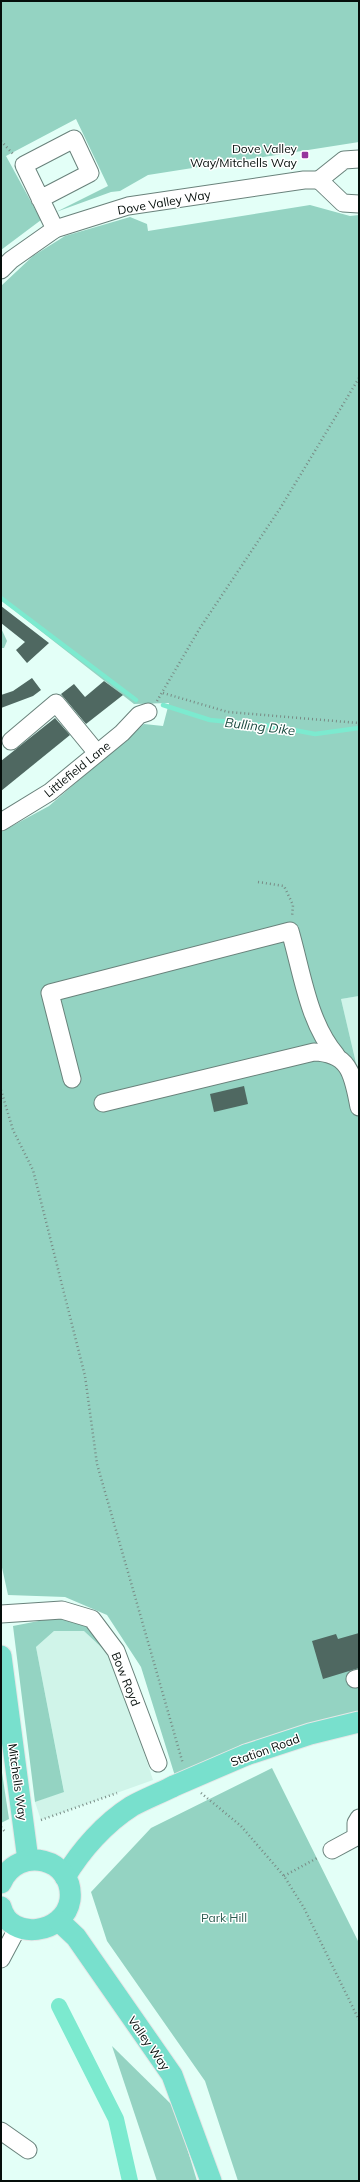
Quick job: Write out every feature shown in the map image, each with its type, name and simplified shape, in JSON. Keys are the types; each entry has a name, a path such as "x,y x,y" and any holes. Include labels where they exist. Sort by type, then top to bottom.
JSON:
{"main road":[{"name":"Mitchells Way","path":"1,1656 15,1830 28,1860"},
{"name":"Station Road","path":"65,1876 73,1863 110,1822 132,1806 179,1779 310,1734 359,1722"},
{"path":"1,1883 10,1869 28,1860 49,1862 58,1868 65,1876 69,1888 70,1900 66,1911 59,1921 50,1927 40,1930 29,1930 18,1927 9,1920 1,1907"},
{"name":"Valley Way","path":"59,1921 76,1937 172,2075 211,2181"}],"street":[{"path":"359,159 344,160 319,180 343,203 359,204"},
{"name":"Dove Valley Way","path":"1,270 11,260 55,228 128,206 304,180 319,180"},
{"path":"40,199 55,228"},
{"path":"10,741 56,703 97,753"},
{"name":"Littlefield Lane","path":"1,822 50,792 122,732 139,715 148,712"},
{"path":"72,1079 50,993 290,931 312,1012 323,1039 336,1055 342,1059 351,1076 359,1107"},
{"path":"103,1103 282,1058 314,1052 336,1055"},
{"name":"Bow Royd","path":"1,1614 62,1610 92,1619 116,1651 158,1763"},
{"path":"332,1850 356,1837 356,1823 359,1818"},
{"path":"1,1959 18,1927"},
{"path":"1,2131 28,2150"}],"path":[{"path":"148,712 162,693 200,628 285,501 359,378"},
{"path":"162,693 228,712 359,723"},
{"path":"258,882 284,886 293,905 290,931"},
{"path":"1,1090 14,1130 33,1170 85,1376 97,1464 179,1779"},
{"path":"198,1789 202,1795 241,1826 284,1876 304,1908 359,2020"},
{"path":"1,1835 123,1791"},
{"path":"1,1827 15,1830"},
{"path":"284,1876 332,1850"}],"shaded area":[{"path":"359,996 359,1076 341,999"},
{"path":"54,1631 85,1631 113,1658 153,1780 41,1820 35,1802 64,1791 36,1647"}],"green space":[{"path":"1,1 359,1 359,142 148,175 120,191 111,192 56,212 108,186 76,119 6,156 41,220 1,250"},
{"path":"310,205 350,216 359,215 359,996 341,999 359,1076 359,1711 272,1736 175,1776 141,1667 107,1615 65,1597 8,1595 1,1563 1,832 49,806 144,724 163,726 169,703 134,704 1,600 1,286 33,256 65,236 130,217 147,224 148,231"},
{"path":"1,628 7,641 4,648 1,648"},
{"path":"64,1616 89,1625 113,1658 84,1631 54,1631 36,1647 64,1792 35,1802 13,1626"},
{"path":"1,1766 9,1819 1,1823"},
{"name":"Park Hill","path":"272,1768 359,1943 359,2181 238,2181 205,2081 107,1941 91,1892 151,1828"},
{"path":"112,2046 175,2108 197,2181 157,2181"}],"building":[{"path":"1,606 49,643 27,663 16,650 25,642 1,623"},
{"path":"32,678 41,690 33,696 1,708 1,695 13,691"},
{"path":"104,681 123,695 86,724 61,694 74,684 85,697"},
{"path":"55,718 70,735 1,791 1,761"},
{"path":"244,1086 248,1104 214,1112 210,1094"},
{"path":"359,1633 359,1668 323,1679 312,1641 336,1634 338,1639"}],"waterway":[{"name":"Bulling Dike","path":"1,598 136,700"},
{"name":"Bulling Dike","path":"163,705 210,720 272,726 315,734 359,728"},
{"path":"59,2006 116,2119 130,2181"}],"place":[{"name":"Dove Valley Way/Mitchells Way","path":"305,155"}]}
